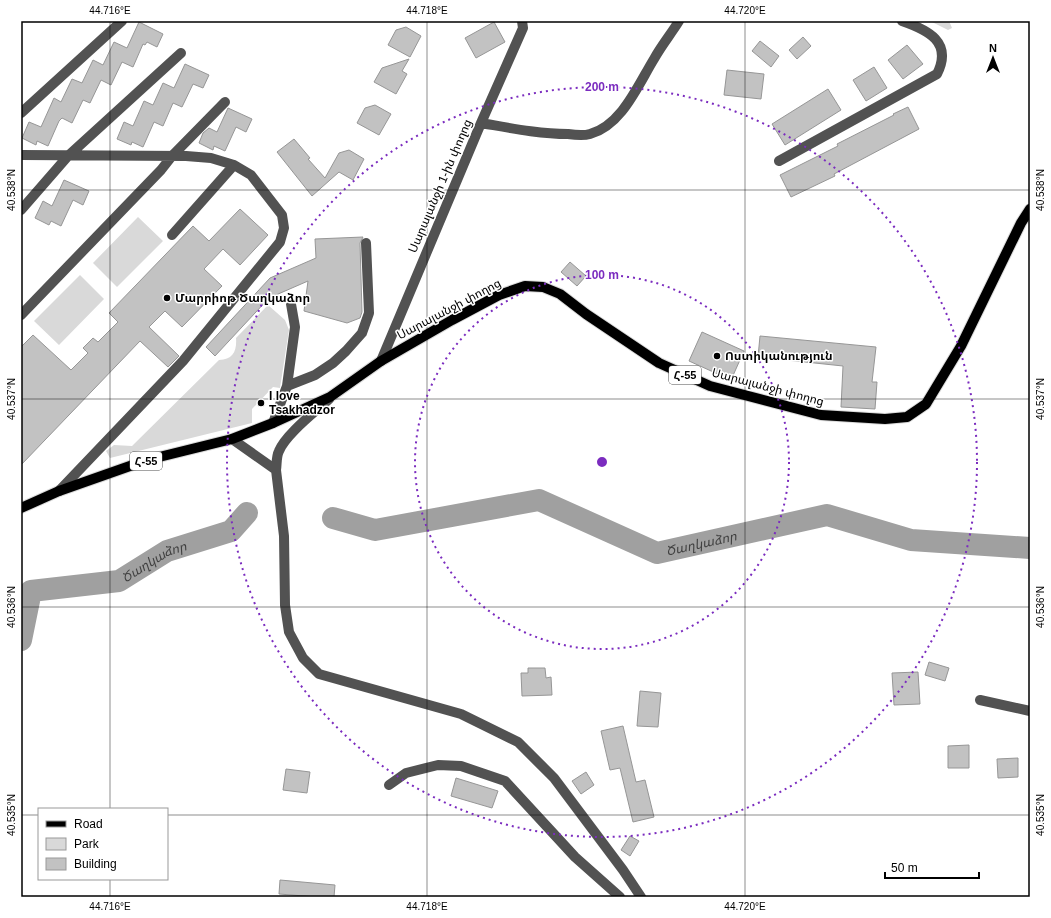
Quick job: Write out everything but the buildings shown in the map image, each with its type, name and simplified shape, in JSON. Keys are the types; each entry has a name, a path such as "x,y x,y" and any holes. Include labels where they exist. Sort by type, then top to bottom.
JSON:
{"main road":[{"name":"Սարալանջի փողոց","path":"273,423 330,397 381,361 452,320 499,295 526,286 543,287 560,294 586,314 659,363 710,386 821,415 885,419 907,417 926,404 961,346 1021,223 1030,209"},
{"name":"Հ-55","path":"21,508 59,491 147,460 232,439 273,423"}],"street":[{"path":"21,113 122,21"},
{"name":"Սարալանջի 1-ին փողոց","path":"381,361 480,123 523,28 522,21"},
{"path":"480,123 555,134 590,134 600,129 612,121 630,102 654,58 679,21"},
{"path":"779,161 937,74 941,66 942,57 941,47 936,39 923,29 902,21"},
{"path":"21,210 68,156 181,54"},
{"path":"21,315 161,170 172,156 226,102"},
{"path":"21,155 172,156 211,158 234,165 251,175 282,215 284,228 280,242 183,361 59,491"},
{"path":"172,235 234,165"},
{"path":"287,386 315,375 333,363 362,333 369,314 366,243"},
{"path":"273,423 287,386 295,327 291,304"},
{"path":"330,397 285,441 278,452 276,470 284,536 285,605 289,632 303,658 319,674 461,714 518,742 554,778 623,870 641,897"},
{"path":"232,439 276,470"},
{"path":"980,700 1030,711"},
{"path":"389,785 406,773 438,765 461,766 505,781 575,857 620,897"}],"green space":[{"path":"930,21 949,21 952,28 948,30"},
{"path":"138,217 163,241 117,287 93,263"},
{"path":"80,275 104,299 59,345 34,321"},
{"path":"268,305 285,320 289,330 280,388 273,387 252,409 252,423 110,458 106,451 114,445 132,446 219,360 224,360 231,356 235,351 236,338"}],"waterway":[{"name":"Ծաղկաձոր","path":"333,518 375,530 539,500 657,553 827,515 911,540 1030,548"},
{"name":"Ծաղկաձոր","path":"21,640 31,591 119,581 167,551 231,531 247,513"}],"place":[{"name":"Մարրիոթ Ծաղկաձոր","path":"167,298"},
{"name":"Ոստիկանություն","path":"717,356"},
{"name":"I love Tsakhadzor","path":"261,403"}]}
